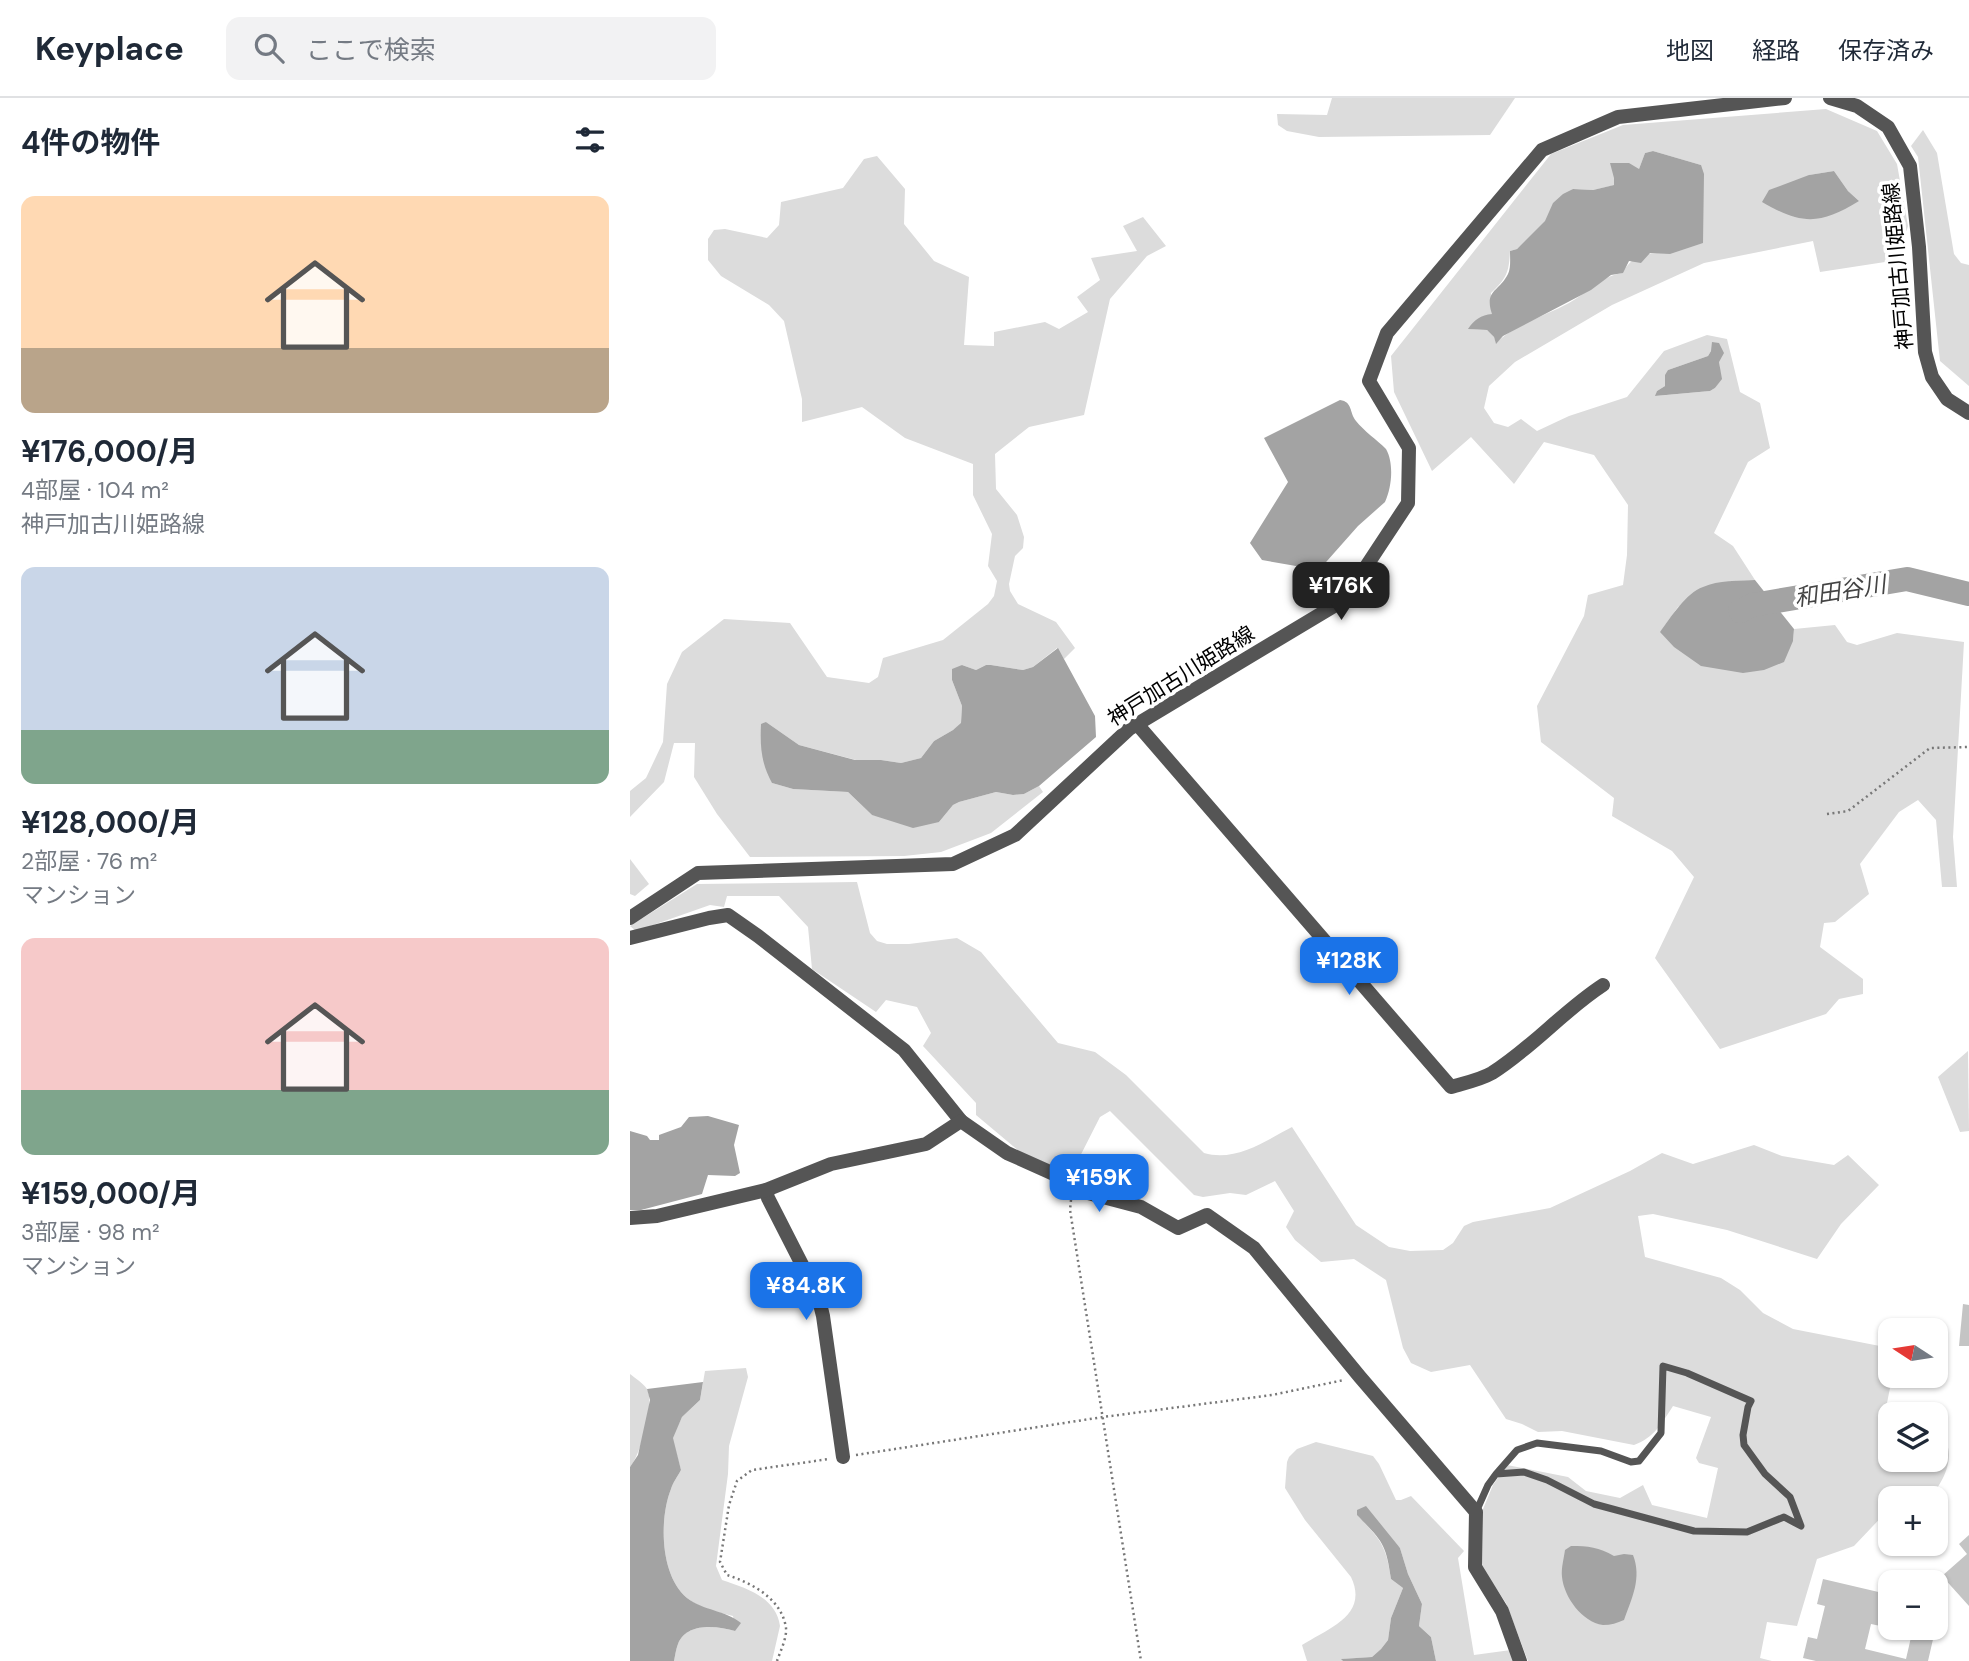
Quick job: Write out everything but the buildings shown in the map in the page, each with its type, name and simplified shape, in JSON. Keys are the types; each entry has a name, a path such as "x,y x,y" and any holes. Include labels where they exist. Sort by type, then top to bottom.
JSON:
{"street":[{"name":"神戸加古川姫路線","path":"630,918 698,873 953,864 1015,835 1129,729 1344,600 1408,503 1409,448 1369,381 1387,333 1542,150 1618,117 1785,98"},
{"name":"神戸加古川姫路線","path":"1830,98 1857,106 1888,127 1910,166 1919,247 1925,352 1932,377 1947,399 1969,413"},
{"path":"1137,724 1451,1087 1490,1074 1602,985"},
{"path":"630,938 728,915 904,1050 961,1121 1007,1153 1054,1174 1088,1194 1141,1207 1178,1228 1207,1215 1254,1248 1476,1512 1475,1567 1502,1611 1520,1661"},
{"path":"630,1218 657,1216 766,1190 831,1164 926,1144 961,1121"},
{"path":"766,1190 818,1296 843,1457"}],"lane":[{"path":"1476,1512 1496,1474 1517,1450 1536,1443 1601,1451 1631,1462 1639,1461 1661,1433 1663,1366 1687,1373 1752,1401 1748,1407 1744,1445 1765,1474 1790,1497 1801,1526 1784,1517 1747,1532 1694,1531 1594,1504 1524,1472 1496,1474"}],"path":[{"path":"1827,814 1848,811 1930,748 1969,747"},
{"path":"1072,1186 1070,1210 1141,1661"},
{"path":"777,1661 786,1630 780,1611 764,1592 727,1575 720,1562 729,1505 737,1481 752,1470 1104,1417 1272,1395 1360,1377"}],"shaded area":[{"path":"1332,98 1515,98 1490,135 1319,137 1287,131 1278,125 1277,114 1327,115"},
{"path":"1826,109 1877,131 1897,164 1908,226 1898,260 1820,272 1813,241 1704,263 1612,305 1515,362 1489,386 1484,408 1494,423 1508,427 1521,419 1537,431 1569,416 1627,397 1664,351 1707,335 1727,339 1740,392 1760,403 1770,448 1748,462 1714,533 1733,546 1755,580 1731,581 1678,607 1660,632 1793,641 1794,629 1835,625 1847,642 1857,645 1897,633 1964,642 1953,837 1957,887 1942,887 1936,820 1918,800 1899,812 1860,864 1869,894 1835,922 1824,923 1820,947 1863,979 1863,994 1839,999 1826,1014 1720,1049 1655,958 1694,877 1672,851 1612,816 1614,798 1541,742 1537,706 1584,616 1588,595 1623,585 1627,555 1628,505 1594,455 1544,442 1514,484 1471,437 1432,471 1394,392 1391,356 1551,154 1623,125","holes":["1653,151 1701,165 1657,253 1636,258 1622,273 1521,326 1496,343 1487,330 1469,329 1492,314 1491,293 1506,274 1510,251 1517,249 1546,221 1554,203 1573,189 1593,190 1615,185 1614,178 1639,169 1645,153","1834,171 1848,191 1859,201 1809,175","1711,351 1719,362 1721,379 1715,388 1710,391 1656,396 1657,391 1665,386 1668,370 1708,356"]},
{"path":"1923,130 1937,153 1954,254 1961,263 1969,265 1969,386 1940,361 1918,157 1911,146"},
{"path":"1653,151 1701,165 1704,174 1703,243 1670,254 1650,253 1641,263 1629,261 1623,273 1611,275 1591,290 1503,336 1496,344 1494,337 1487,330 1468,329 1478,318 1492,314 1491,296 1508,274 1510,251 1517,249 1545,221 1553,203 1573,189 1593,190 1614,185 1610,163 1629,163 1639,169 1645,153"},
{"path":"877,156 905,189 904,224 934,261 969,277 964,345 994,346 994,332 1045,322 1059,329 1088,312 1077,297 1100,280 1091,258 1137,251 1123,226 1143,217 1166,246 1147,256 1110,299 1084,415 1029,427 995,454 996,489 1017,515 1024,537 1023,548 1015,556 1010,591 1018,604 1056,622 1075,648 1064,659 1057,648 1033,667 1023,670 986,665 976,670 962,665 952,680 962,706 961,724 934,741 921,758 901,763 856,760 799,745 766,722 772,783 793,789 848,792 872,815 939,822 953,805 959,802 996,792 1024,794 1039,786 1043,792 991,833 941,852 904,856 750,857 717,814 694,777 695,743 674,743 664,782 630,817 630,791 646,778 663,742 667,684 682,652 724,619 790,623 827,677 869,683 878,677 883,658 943,640 988,604 994,596 997,581 988,566 992,534 973,495 973,464 905,438 862,407 802,422 802,399 784,321 769,305 721,276 708,260 708,239 714,230 725,229 767,238 779,225 781,202 843,188 864,159"},
{"path":"1834,171 1859,201 1833,215 1800,218 1762,202 1769,190 1809,175"},
{"path":"1712,342 1719,343 1724,353 1719,362 1722,379 1715,388 1710,391 1655,396 1657,391 1665,386 1668,370 1708,356"},
{"path":"1340,400 1349,405 1356,421 1389,455 1391,475 1385,502 1358,526 1319,570 1262,560 1250,543 1288,482 1264,438"},
{"path":"1755,580 1794,629 1793,641 1784,662 1764,670 1743,673 1701,666 1674,647 1660,632 1679,606 1697,590 1715,583"},
{"path":"1058,648 1095,716 1096,737 1039,786 1024,794 996,792 959,802 953,805 939,822 913,828 872,815 848,792 793,789 772,783 768,776 762,754 761,724 766,722 799,745 855,760 901,763 921,758 934,741 961,723 962,706 952,680 952,669 962,665 976,670 991,665 1023,670 1033,667"},
{"path":"630,859 649,884 635,896 630,894"},
{"path":"857,882 870,933 877,941 909,944 957,938 981,952 1058,1043 1095,1052 1126,1075 1204,1153 1227,1155 1250,1149 1292,1127 1356,1225 1389,1247 1410,1251 1443,1250 1453,1243 1464,1226 1473,1222 1550,1208 1662,1153 1693,1164 1754,1145 1782,1156 1834,1165 1848,1155 1879,1185 1841,1224 1817,1259 1727,1230 1653,1214 1638,1216 1645,1257 1721,1278 1740,1290 1763,1313 1793,1329 1878,1346 1878,1388 1890,1388 1887,1402 1878,1402 1878,1472 1945,1474 1938,1486 1878,1486 1878,1521 1854,1546 1817,1559 1797,1626 1767,1622 1760,1658 1772,1661 1528,1661 1506,1603 1482,1567 1483,1509 1493,1485 1507,1465 1568,1477 1586,1491 1620,1498 1643,1485 1652,1505 1707,1518 1718,1468 1699,1463 1696,1458 1711,1417 1673,1406 1652,1434 1634,1445 1562,1431 1538,1432 1506,1419 1470,1365 1431,1372 1411,1363 1403,1348 1386,1280 1354,1259 1321,1262 1295,1240 1286,1227 1294,1211 1275,1181 1246,1195 1194,1195 1110,1111 1100,1117 1071,1174 1020,1152 976,1115 976,1103 923,1046 931,1033 917,1007 886,1000 876,1012 812,969 808,927 779,896 727,896 724,907 710,905 636,931 630,926 697,884"},
{"path":"1968,1051 1969,1131 1960,1132 1938,1077"},
{"path":"708,1116 739,1125 734,1145 740,1173 735,1176 708,1175 702,1194 641,1210 630,1210 630,1131 647,1136 650,1140 659,1140 659,1135 681,1127 689,1117"},
{"path":"746,1368 748,1377 729,1446 716,1566 722,1580 758,1595 773,1608 780,1626 772,1661 674,1661 678,1644 688,1632 703,1627 735,1631 733,1616 692,1602 671,1576 664,1546 665,1516 672,1486 681,1470 672,1438 682,1417 700,1400 705,1371"},
{"path":"630,1374 647,1389 649,1405 642,1441 630,1467"},
{"path":"703,1382 700,1400 682,1417 673,1438 681,1470 667,1501 664,1546 671,1576 687,1598 741,1623 735,1631 703,1627 688,1632 678,1644 674,1661 630,1661 630,1467 638,1455 650,1400 647,1389"},
{"path":"1316,1442 1373,1456 1396,1500 1411,1496 1464,1551 1458,1558 1474,1655 1511,1650 1515,1661 1436,1661 1431,1637 1419,1626 1422,1604 1400,1548 1357,1515 1381,1544 1391,1579 1403,1588 1391,1618 1388,1640 1372,1657 1342,1659 1343,1661 1307,1661 1302,1645 1343,1619 1351,1611 1355,1601 1351,1577 1305,1520 1285,1488 1289,1457 1297,1449"},
{"path":"1366,1506 1400,1548 1422,1604 1419,1626 1431,1637 1436,1661 1341,1659 1372,1657 1381,1649 1388,1640 1391,1618 1403,1588 1391,1579 1382,1543 1357,1515 1357,1510"},
{"path":"1571,1546 1593,1548 1614,1556 1633,1555 1636,1580 1624,1620 1614,1624 1595,1623 1575,1607 1566,1593 1562,1577 1565,1550"}],"waterway":[{"name":"和田谷川","path":"1740,611 1753,605 1907,579 1969,594"}]}
